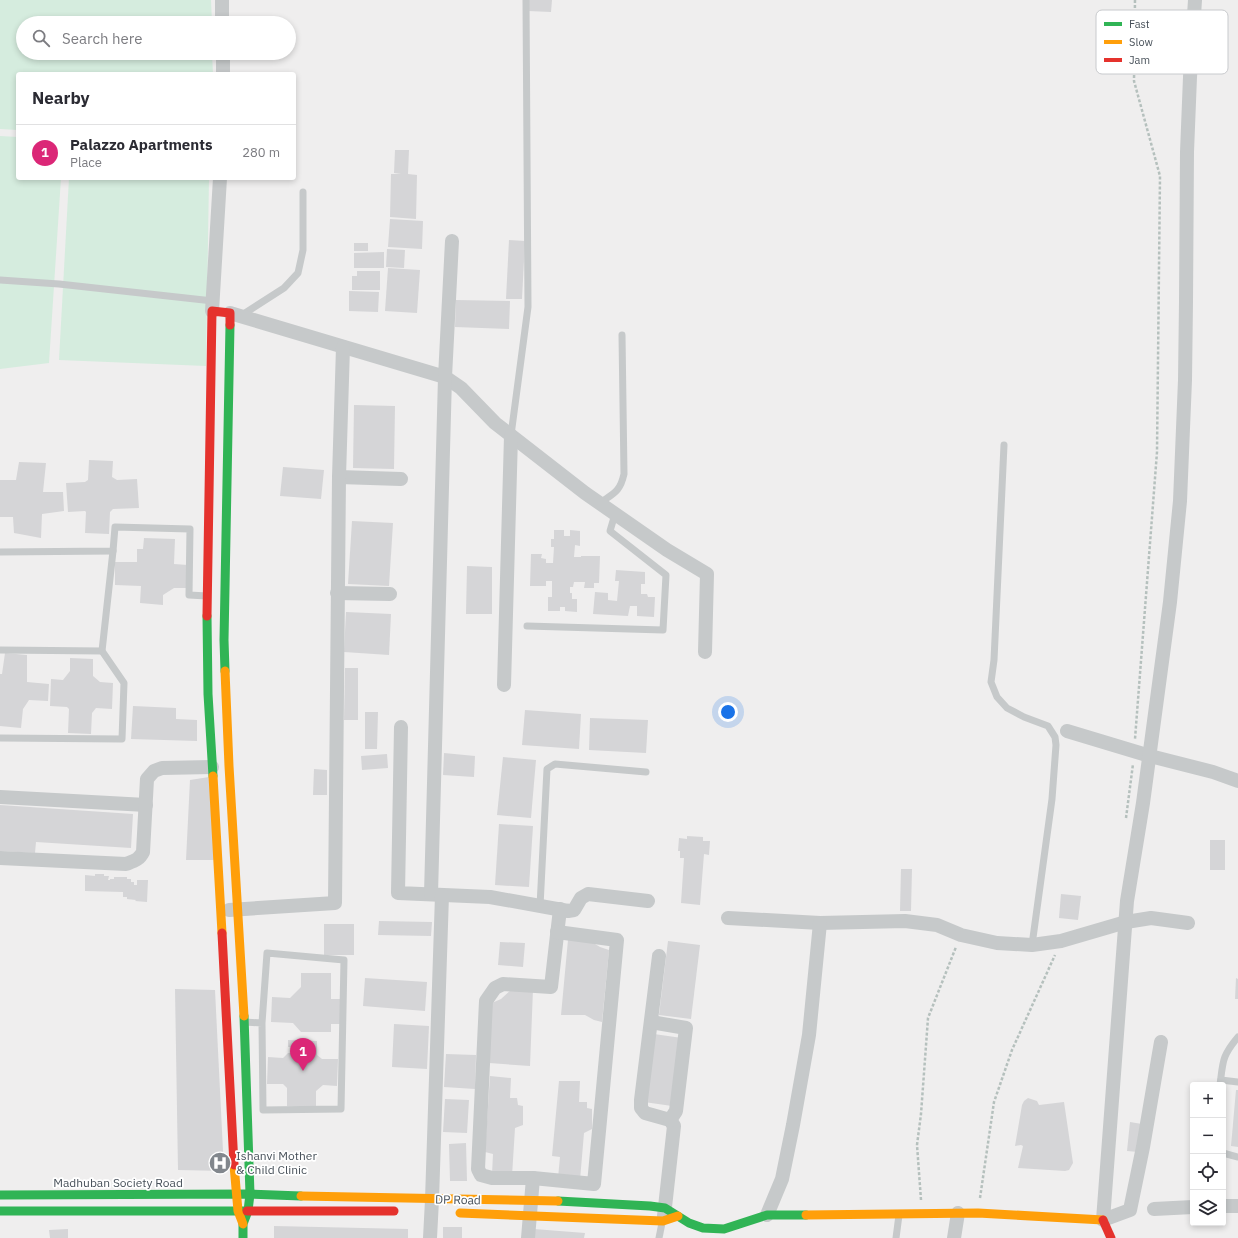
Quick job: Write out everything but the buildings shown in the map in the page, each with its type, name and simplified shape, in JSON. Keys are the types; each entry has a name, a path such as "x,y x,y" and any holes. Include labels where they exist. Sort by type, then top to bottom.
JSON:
{"street":[{"path":"222,0 222,16"},
{"path":"1194,10 1195,0"},
{"path":"223,60 223,72"},
{"path":"1111,1238 1101,1226 1127,902 1150,756 1170,602 1180,501 1185,380 1187,152 1190,74"},
{"path":"220,180 212,306 216,596 224,640 229,766 238,910 235,1022 236,1194 238,1211 243,1224"},
{"path":"430,1238 432,1209 445,377 452,241"},
{"path":"212,306 235,315 445,377 461,388 495,423 585,493 667,550 707,574 705,652"},
{"path":"235,315 208,694 221,911 235,1022 250,1194 248,1211 243,1224 243,1238"},
{"path":"221,911 334,902 337,592 343,346"},
{"path":"504,685 511,436"},
{"path":"339,477 401,479"},
{"path":"337,592 390,594"},
{"path":"401,727 398,893 490,897 568,911 574,910 582,898 588,894 648,901"},
{"path":"1066,731 1150,756 1213,772 1238,781"},
{"path":"0,858 126,864 140,858 143,852 147,779 154,771 162,768 212,767"},
{"path":"0,797 146,805"},
{"path":"557,932 617,940 594,1184 533,1178 492,1178 481,1175 478,1169 486,1001 495,988 503,984 551,987 557,932 560,909"},
{"path":"728,918 820,923 905,921 937,925 961,935 997,943 1032,944 1061,941 1126,922 1151,918 1188,923"},
{"path":"820,923 810,1035 782,1179 767,1215 978,1213 1101,1226 1130,1210 1143,1147 1161,1042"},
{"path":"659,956 641,1108 645,1113 670,1120 674,1126 664,1214"},
{"path":"651,1022 686,1028 676,1111 670,1120"},
{"path":"528,1238 533,1178"},
{"path":"551,1216 553,1180"},
{"name":"DP Road","path":"236,1194 432,1209 531,1201 552,1201 650,1206 664,1214"},
{"name":"Madhuban Society Road","path":"0,1196 201,1196 236,1194"},
{"path":"1226,1206 1238,1206"},
{"path":"1154,1209 1190,1207"},
{"path":"0,1211 400,1212"},
{"name":"DP Road","path":"454,1212 551,1216 664,1214 678,1216 689,1223 703,1228 724,1229 767,1215"},
{"path":"954,1238 958,1213"}],"lane":[{"path":"511,436 528,306 526,0"},
{"path":"235,315 284,288 298,272 303,250 303,192"},
{"path":"0,280 58,284 212,306"},
{"path":"600,503 618,491 622,485 624,474 622,335"},
{"path":"1004,444 994,660 991,682 997,697 1007,708 1024,717 1048,726 1055,737 1056,745 1052,799 1032,944"},
{"path":"527,626 663,630 666,575 610,531 615,514"},
{"path":"0,738 122,738 124,683 102,651 115,526 190,529 189,595 216,596"},
{"path":"0,552 113,551"},
{"path":"0,650 102,651"},
{"path":"540,906 547,770 555,764 646,772"},
{"path":"267,953 344,960 341,1109 262,1110 262,1024 267,953"},
{"path":"235,1022 262,1024"},
{"path":"1221,1082 1222,1064 1225,1055 1238,1037"},
{"path":"1226,1083 1238,1082"},
{"path":"1226,1154 1238,1157"},
{"path":"896,1238 900,1213"},
{"path":"659,1238 664,1214"}],"path":[{"path":"1135,0 1135,10"},
{"path":"1125,820 1134,751 1157,452 1160,176 1134,81 1134,74"},
{"path":"922,1214 917,1145 921,1114 928,1018 961,935"},
{"path":"978,1213 994,1102 1000,1081 1012,1050 1061,941"}],"green space":[{"path":"0,0 211,0 212,16 16,16 16,60 212,60 213,72 16,72 16,130 0,129"},
{"path":"0,136 16,137 16,180 61,180 49,363 0,369"},
{"path":"69,180 209,180 206,366 59,360"}],"traffic: fast":[{"path":"225,671 224,640 230,325"},
{"path":"207,616 208,694 213,776"},
{"path":"243,1238 243,1224 248,1211 250,1194 244,1016"},
{"path":"0,1195 250,1194 301,1196"},
{"path":"558,1201 665,1208 689,1223 703,1228 724,1229 767,1215 806,1215"},
{"path":"0,1211 247,1211"}],"traffic: slow":[{"path":"225,671 229,766 244,1016"},
{"path":"213,776 222,933"},
{"path":"234,1165 238,1211 243,1224"},
{"path":"301,1196 558,1201"},
{"path":"460,1213 663,1221 678,1216"},
{"path":"806,1215 978,1213 1103,1220"}],"traffic: jam":[{"path":"207,616 212,311 230,313 230,325"},
{"path":"222,933 234,1165"},
{"path":"247,1211 394,1211"},
{"path":"1103,1220 1111,1238"}],"place":[{"name":"Palazzo Apartments","path":"303,1071"},
{"name":"Ishanvi Mother & Child Clinic","path":"220,1163"}]}
